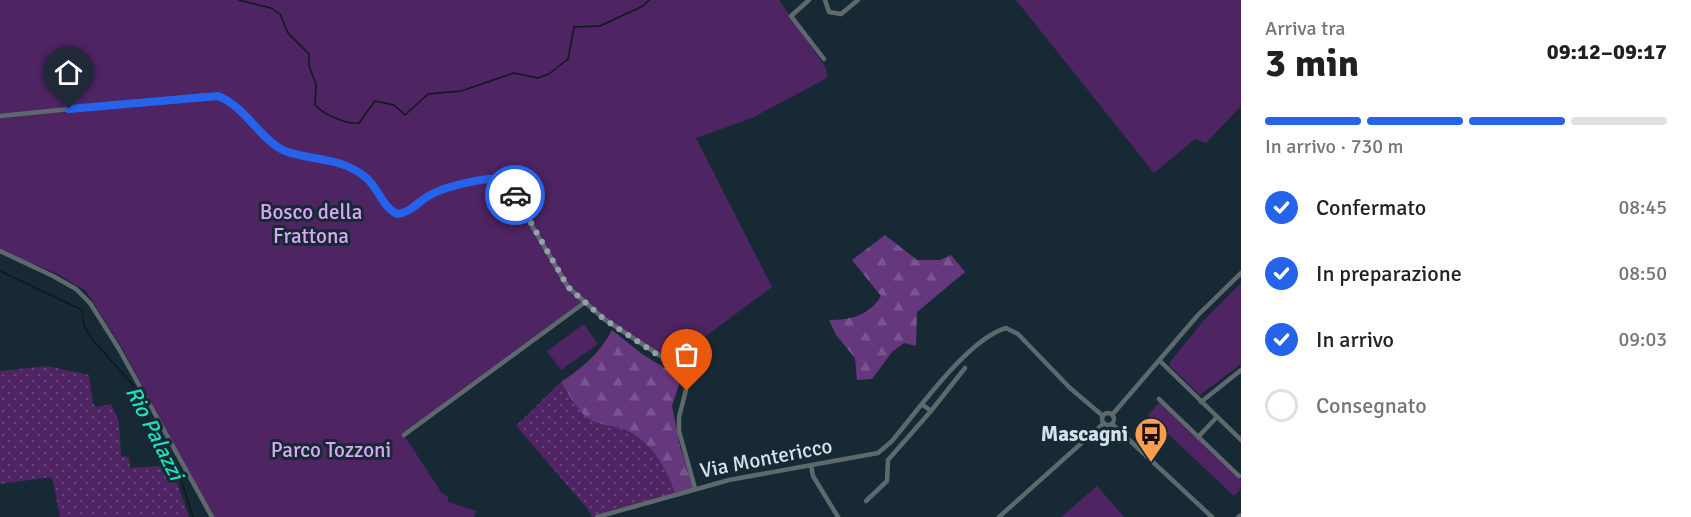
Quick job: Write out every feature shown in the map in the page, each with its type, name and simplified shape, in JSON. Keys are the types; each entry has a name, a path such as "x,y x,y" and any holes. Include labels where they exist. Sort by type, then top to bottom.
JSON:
{"street":[{"path":"809,0 791,16 824,59"},
{"path":"825,0 829,12 842,14 858,0"},
{"path":"0,116 208,94 218,96 234,105 283,150 335,161 363,174 388,208 397,214 404,213 438,192 492,178 502,179 512,188 561,278 584,303 683,374 687,386 679,417 679,431 695,488"},
{"path":"0,250 61,280 76,289 90,303 119,349 212,517"},
{"path":"1112,423 1112,415 1198,315 1241,273"},
{"path":"404,435 584,303"},
{"name":"Via Montericco","path":"597,517 695,488 878,453 969,351 992,333 1006,328 1018,334 1070,388 1103,416"},
{"path":"1160,361 1241,440"},
{"path":"867,501 887,481 889,458 931,411 964,368"},
{"path":"1201,402 1241,370"},
{"path":"1159,399 1239,476"},
{"path":"923,405 931,411"},
{"path":"1104,423 1103,416 1112,415"},
{"path":"1198,437 1217,417"},
{"path":"999,517 1104,423 1112,423 1211,517"},
{"path":"811,465 813,476 838,517"}],"green space":[{"name":"Bosco della Frattona","path":"0,0 779,0 826,68 827,78 752,118 696,138 772,287 702,339 678,368 583,302 404,435 441,492 448,497 448,502 476,511 474,517 213,517 122,348 86,291 56,273 0,251"},
{"path":"1016,0 1241,0 1241,106 1206,143 1195,139 1154,173"},
{"path":"885,235 917,260 940,260 951,255 965,272 917,312 916,346 904,343 892,352 872,379 857,380 855,358 836,335 829,320 845,319 866,312 881,296 852,260"},
{"path":"1241,283 1241,364 1200,395 1170,366 1170,362 1204,320"},
{"path":"584,324 598,344 561,370 547,351"},
{"path":"612,330 642,354 681,378 672,406 680,446 694,490 675,493 661,463 648,445 630,432 589,419 578,409 561,382 590,359"},
{"path":"47,366 89,375 93,404 97,407 111,404 119,422 121,456 129,457 130,468 171,465 189,517 60,517 52,477 0,484 0,371"},
{"path":"561,382 578,409 589,419 630,432 648,445 661,463 675,493 592,517 586,507 516,426"},
{"path":"1160,402 1241,479 1241,489 1234,496 1148,415"},
{"path":"1097,486 1124,517 1061,517"}],"waterway":[{"path":"239,0 271,8 280,14 288,33 309,54 309,66 316,84 315,105 336,118 354,123 359,123 375,101 394,105 405,115 428,94 461,91 514,73 538,78 549,74 568,59 574,27 600,26 643,6 649,0"},
{"name":"Rio Palazzi","path":"0,271 82,310 84,326 92,339 133,385 154,433 180,477 193,517"}],"way so far":[{"path":"515,195 555,269 568,287 604,319 680,370 686,380 687,391"}],"place":[{"name":"Mascagni","path":"1151,463"}],"route":[{"path":"69,109 208,94 225,98 283,150 335,161 363,174 370,180 388,208 397,214 404,213 432,194 492,178 505,180 515,195"}],"park label":[{"name":"Parco Tozzoni","path":"331,450"}]}
